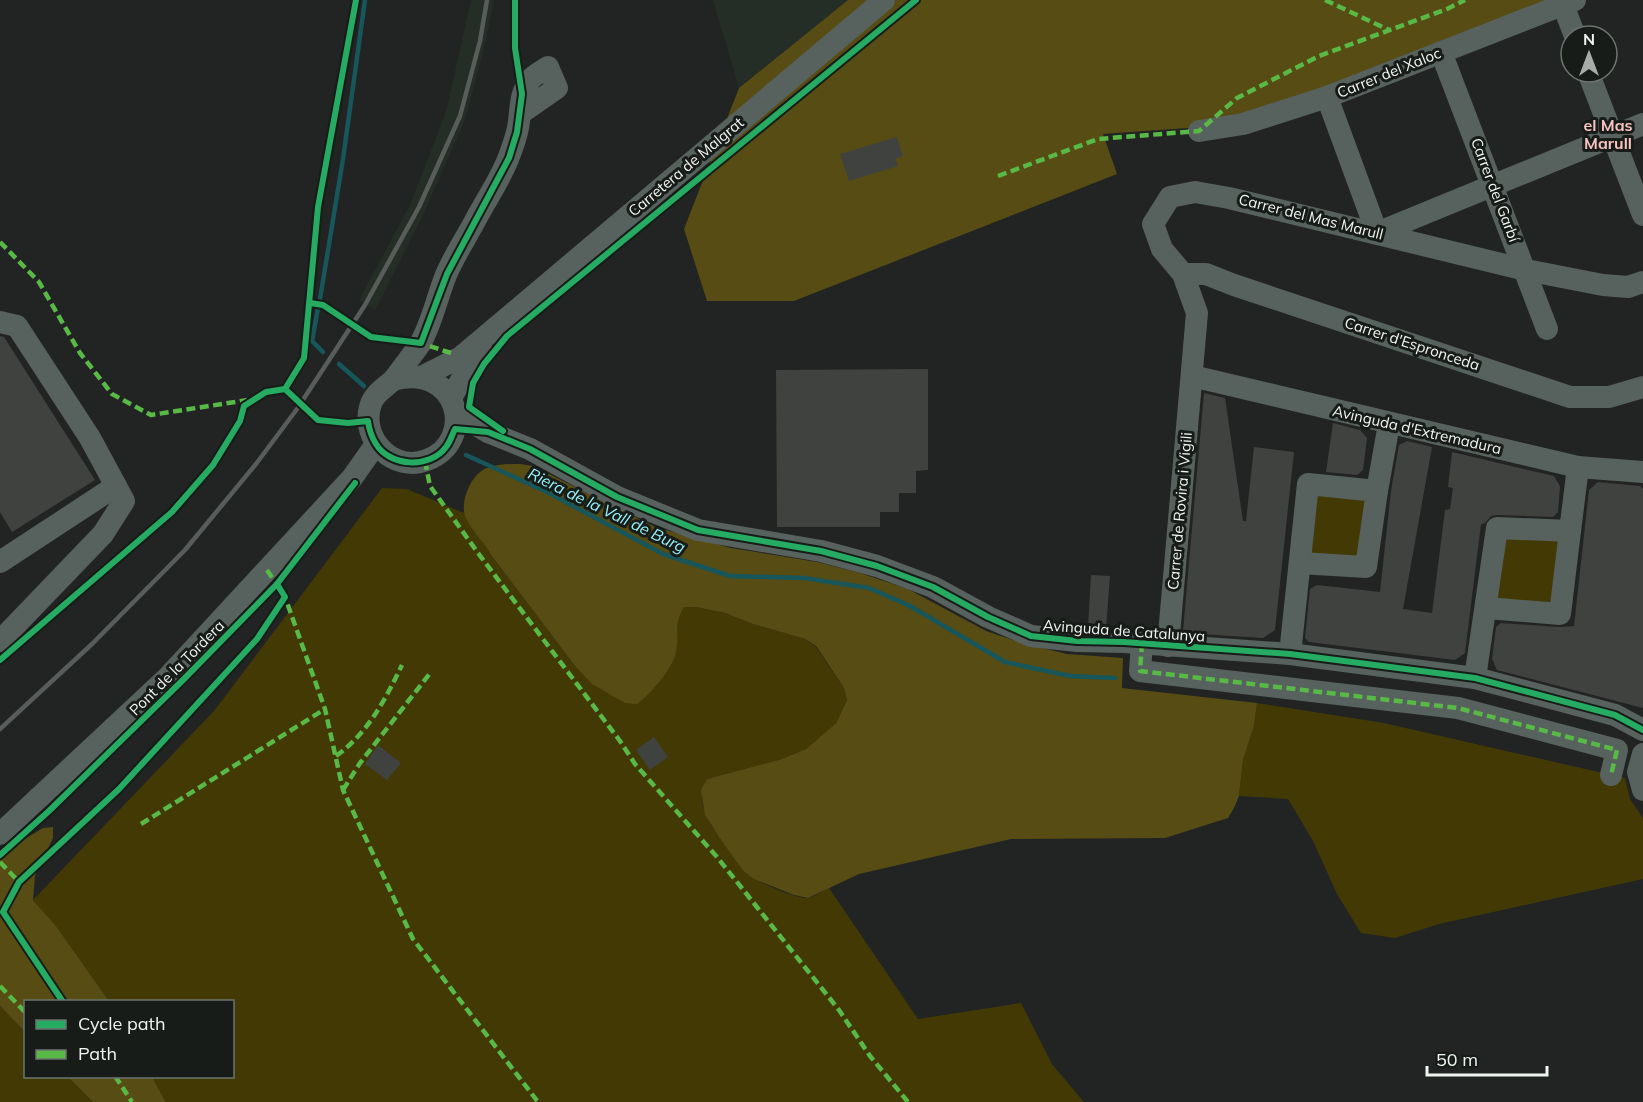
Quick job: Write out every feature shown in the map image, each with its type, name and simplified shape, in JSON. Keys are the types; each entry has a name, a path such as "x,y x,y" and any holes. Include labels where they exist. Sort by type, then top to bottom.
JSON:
{"street":[{"name":"Carretera de Malgrat","path":"421,377 461,357 884,0"},
{"path":"1569,2 1573,24"},
{"name":"Carrer del Xaloc","path":"1199,131 1243,124 1327,97 1569,2"},
{"name":"Carrer del Garbí","path":"1441,52 1547,330"},
{"path":"1592,84 1643,215"},
{"path":"1327,97 1377,233 1643,124"},
{"path":"393,380 408,376 421,377 436,383 454,414 446,447 425,461 408,463 384,451 370,433 368,421 370,406 376,394 393,380 421,343 447,274 509,158 521,113"},
{"name":"Carrer del Mas Marull","path":"1192,376 1197,313 1183,274 1162,249 1153,224 1170,197 1195,192 1229,198 1526,270 1603,285 1628,286 1643,282"},
{"name":"Carrer d'Espronceda","path":"1183,274 1206,274 1570,396 1609,397 1643,387"},
{"path":"0,322 17,326 90,438 124,501 103,534 0,641"},
{"name":"Carretera de Malgrat","path":"454,414 487,335"},
{"name":"Avinguda d'Extremadura","path":"1192,376 1578,467 1643,472"},
{"name":"Carrer de Rovira i Vigili","path":"1168,646 1192,376"},
{"name":"Avinguda de Catalunya","path":"454,414 488,432 530,449 617,497 698,530 821,551 877,566 933,587 988,617 1031,636 1290,654 1475,678 1615,715 1643,730"},
{"path":"1300,563 1366,567 1389,424"},
{"path":"0,834 168,677 352,478 384,451"},
{"path":"1487,608 1560,614 1578,467"},
{"path":"1290,654 1308,484 1377,491"},
{"path":"0,562 116,486"},
{"path":"1475,678 1497,528 1570,531"},
{"name":"Avinguda de Catalunya","path":"1142,644 1140,671 1458,708 1617,750 1611,775"},
{"path":"1643,754 1638,772 1643,790"}],"shaded area":[{"path":"471,0 494,0 465,120 424,213 375,310 359,300 410,205 446,112"},
{"path":"713,0 848,0 739,88"},
{"path":"848,0 1575,0 1243,124 1103,134 1117,174 794,301 707,301 684,229 739,88"},
{"path":"520,464 533,466 655,527 731,548 817,562 860,573 908,589 986,631 1022,643 1067,654 1123,658 1122,688 1257,703 1254,726 1243,760 1239,796 1234,808 1228,818 1165,838 1011,839 859,874 808,898 794,895 754,879 744,872 705,815 701,790 707,779 782,759 806,749 836,723 847,700 844,688 816,646 805,639 753,624 725,613 696,607 684,607 678,624 674,658 660,681 637,704 625,703 592,684 575,666 491,555 465,516 464,502 468,488 477,475 491,467"},
{"path":"1314,485 1377,491 1368,567 1300,563"},
{"path":"382,488 407,489 464,513 491,555 575,666 676,653 678,617 684,607 725,613 753,624 805,639 815,646 844,688 847,700 836,723 806,749 783,759 707,779 703,790 703,801 705,812 716,832 743,871 756,880 785,892 808,898 829,888 918,1019 1021,1003 1052,1064 1084,1102 166,1102 153,1078 234,1078 234,1000 108,1000 56,926 33,900 214,711"},
{"path":"1497,528 1570,531 1560,614 1487,608"},
{"path":"1257,703 1384,723 1625,778 1630,799 1643,818 1643,879 1439,924 1395,938 1361,933 1337,894 1313,841 1288,799 1239,796 1243,760 1254,726"},
{"path":"53,827 53,838 35,876 33,900 56,926 108,1000 24,1000 24,1031 0,1006 0,854 43,828"},
{"path":"0,1006 24,1031 24,1078 69,1078 93,1102 0,1102"},
{"path":"69,1078 153,1078 166,1102 93,1102"}],"building":[{"path":"897,137 903,156 895,159 898,166 849,181 840,154"},
{"path":"0,336 4,337 95,480 12,532 0,512"},
{"path":"928,369 928,470 916,471 916,493 899,493 899,512 880,512 880,527 777,527 776,370"},
{"path":"1204,393 1225,398 1243,521 1246,521 1254,447 1294,452 1275,630 1263,638 1184,633 1183,631"},
{"path":"1333,423 1360,430 1367,438 1363,470 1357,475 1326,472"},
{"path":"1407,441 1432,447 1403,609 1432,613 1445,510 1450,509 1453,488 1448,487 1452,452 1554,476 1560,486 1558,512 1553,517 1497,515 1491,516 1481,524 1465,653 1455,660 1309,642 1305,638 1310,589 1317,585 1380,592 1391,491 1399,445"},
{"path":"1598,482 1640,486 1643,489 1643,708 1497,670 1492,659 1496,627 1501,623 1574,626 1589,490"},
{"path":"1091,575 1110,576 1106,628 1088,627"},
{"path":"654,737 668,757 650,770 636,750"},
{"path":"378,745 401,763 387,780 365,764"}],"waterway":[{"name":"Riera de la Vall de Burg","path":"320,299 343,159 365,0"},
{"name":"Riera de la Vall de Burg","path":"318,308 312,341 323,352"},
{"name":"Riera de la Vall de Burg","path":"339,364 364,386"},
{"name":"Riera de la Vall de Burg","path":"466,455 547,492 663,554 730,576 804,578 869,588 910,606 1005,662 1070,676 1115,678"}],"railway":[{"path":"0,729 92,644 185,550 256,464 297,409 365,305 419,207 460,116 480,41 487,0"}],"marked path":[{"path":"1325,0 1389,30"},
{"path":"998,176 1098,139 1199,131 1237,98 1319,56 1447,9 1465,0"},
{"path":"0,242 39,282 80,353 112,394 151,415 248,400"},
{"path":"417,342 451,353"},
{"path":"425,461 430,486 635,764 717,857 839,1010 870,1056 908,1102"},
{"path":"267,570 285,597 325,709 343,790 413,939 538,1102"},
{"path":"1142,643 1140,671 1458,708 1617,750 1611,775"},
{"path":"336,756 366,726 382,703 402,665"},
{"path":"343,790 360,763 431,672"},
{"path":"141,824 325,709"},
{"path":"0,862 19,882"},
{"path":"0,986 24,1011"},
{"path":"116,1078 132,1102"}],"cycle path":[{"path":"285,389 304,358 318,207 356,0"},
{"path":"310,303 323,305 371,337 421,343 447,274 509,158 517,132 522,94 515,48 515,0"},
{"path":"503,431 469,407 473,383 484,364 507,336 916,0"},
{"path":"285,389 318,420 348,423 368,421 371,433 382,452 400,461 421,462 439,454 447,445 455,429 488,432 530,449 617,497 698,530 821,551 877,566 933,587 988,617 1031,636 1290,654 1475,678 1615,715 1643,730"},
{"path":"0,660 172,512 213,465 240,421 244,406 266,392 285,389"},
{"name":"Pont de la Tordera","path":"0,855 49,811 183,680 277,584 355,483"},
{"path":"62,1000 3,912 19,882 119,789 257,639 285,597 277,584"}],"district":[{"name":"el Mas Marull","path":"1608,134"}]}
